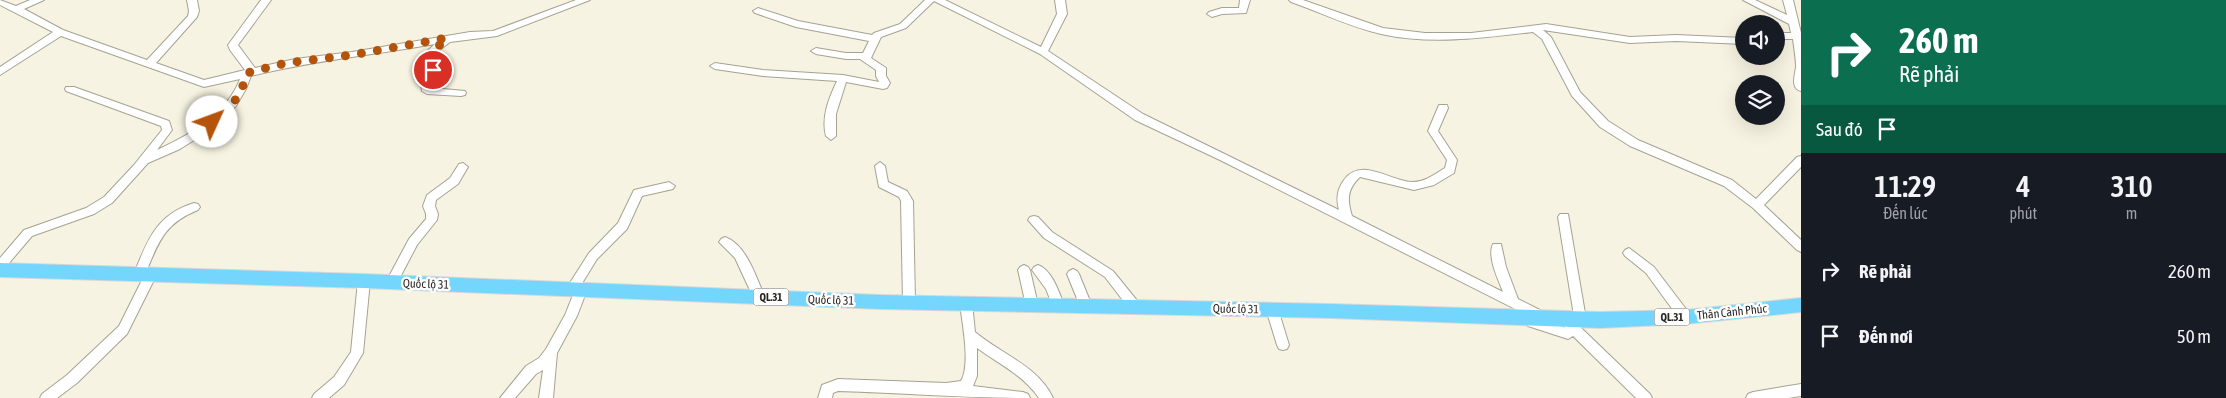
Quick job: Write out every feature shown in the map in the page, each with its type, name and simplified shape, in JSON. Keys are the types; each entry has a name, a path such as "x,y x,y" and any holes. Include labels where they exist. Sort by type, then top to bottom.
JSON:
{"highway":[{"name":"Quốc lộ 31","path":"0,270 576,288 909,302 1272,310 1512,309 1564,323"},
{"name":"Thân Cảnh Phúc","path":"1564,323 1685,317 1801,305"}],"street":[{"path":"16,8 39,0"},
{"path":"148,65 192,17 194,11 192,0"},
{"path":"250,73 233,48 233,45 266,0"},
{"path":"0,2 16,8 60,32 204,84 286,63 352,55 447,38 494,34 585,0"},
{"path":"715,66 763,73 843,78 884,86 881,68 866,61 865,56 874,39 877,35 889,29 903,26 930,0"},
{"path":"938,0 1043,52 1139,117 1347,219 1512,309 1564,323 1645,398"},
{"path":"1043,52 1062,14 1060,0"},
{"path":"1212,14 1222,11 1244,11 1245,0"},
{"path":"1296,0 1382,31 1396,34 1471,36 1534,28 1564,29 1630,40 1676,38 1735,41"},
{"path":"1748,0 1793,22"},
{"path":"1788,0 1798,36 1801,88"},
{"path":"758,11 796,24 874,39"},
{"path":"1534,28 1546,37 1571,86 1604,124 1634,144 1721,179 1757,205 1801,247"},
{"path":"0,72 60,32"},
{"path":"1785,36 1798,36"},
{"path":"447,38 432,52 431,60 435,68 425,78 426,90 444,94 461,93"},
{"path":"816,51 846,56 865,56"},
{"path":"143,161 178,146 220,118 240,92 250,73"},
{"path":"830,136 832,112 843,78"},
{"path":"0,266 28,233 90,211 101,205 114,194 167,130 167,126 70,89"},
{"path":"1347,219 1342,194 1344,187 1357,174 1369,174 1416,187 1430,184 1450,170 1452,160 1433,131 1442,108"},
{"path":"1757,205 1801,160"},
{"path":"880,166 883,184 903,194 907,201 909,302"},
{"path":"392,282 413,242 431,220 432,214 429,206 431,198 454,181 463,167"},
{"path":"507,398 531,370 544,362 551,353 571,316 576,288 593,256 623,226 638,193 669,186"},
{"path":"47,398 72,378 123,330 163,225 173,216 194,207"},
{"path":"1564,217 1564,323 1634,398"},
{"path":"1034,220 1048,235 1109,274 1126,292 1135,307"},
{"path":"725,242 739,255 759,297"},
{"path":"1497,247 1500,267 1512,309"},
{"path":"1629,253 1650,270 1685,317"},
{"path":"1024,270 1032,304"},
{"path":"1038,270 1051,287 1058,305"},
{"path":"1073,274 1086,306"},
{"path":"319,398 339,382 357,353 364,281"},
{"path":"956,389 968,382 971,370 966,303"},
{"path":"1272,310 1283,345"},
{"path":"969,334 983,348 1023,371 1046,398"},
{"path":"546,398 551,353"},
{"path":"825,398 827,388 838,385 956,389 1023,398"},
{"path":"1753,398 1801,390"}],"route":[{"path":"212,122 220,118 230,106 245,84 247,73 277,65 352,55 447,38 432,52 431,60 435,68 433,70"}]}
